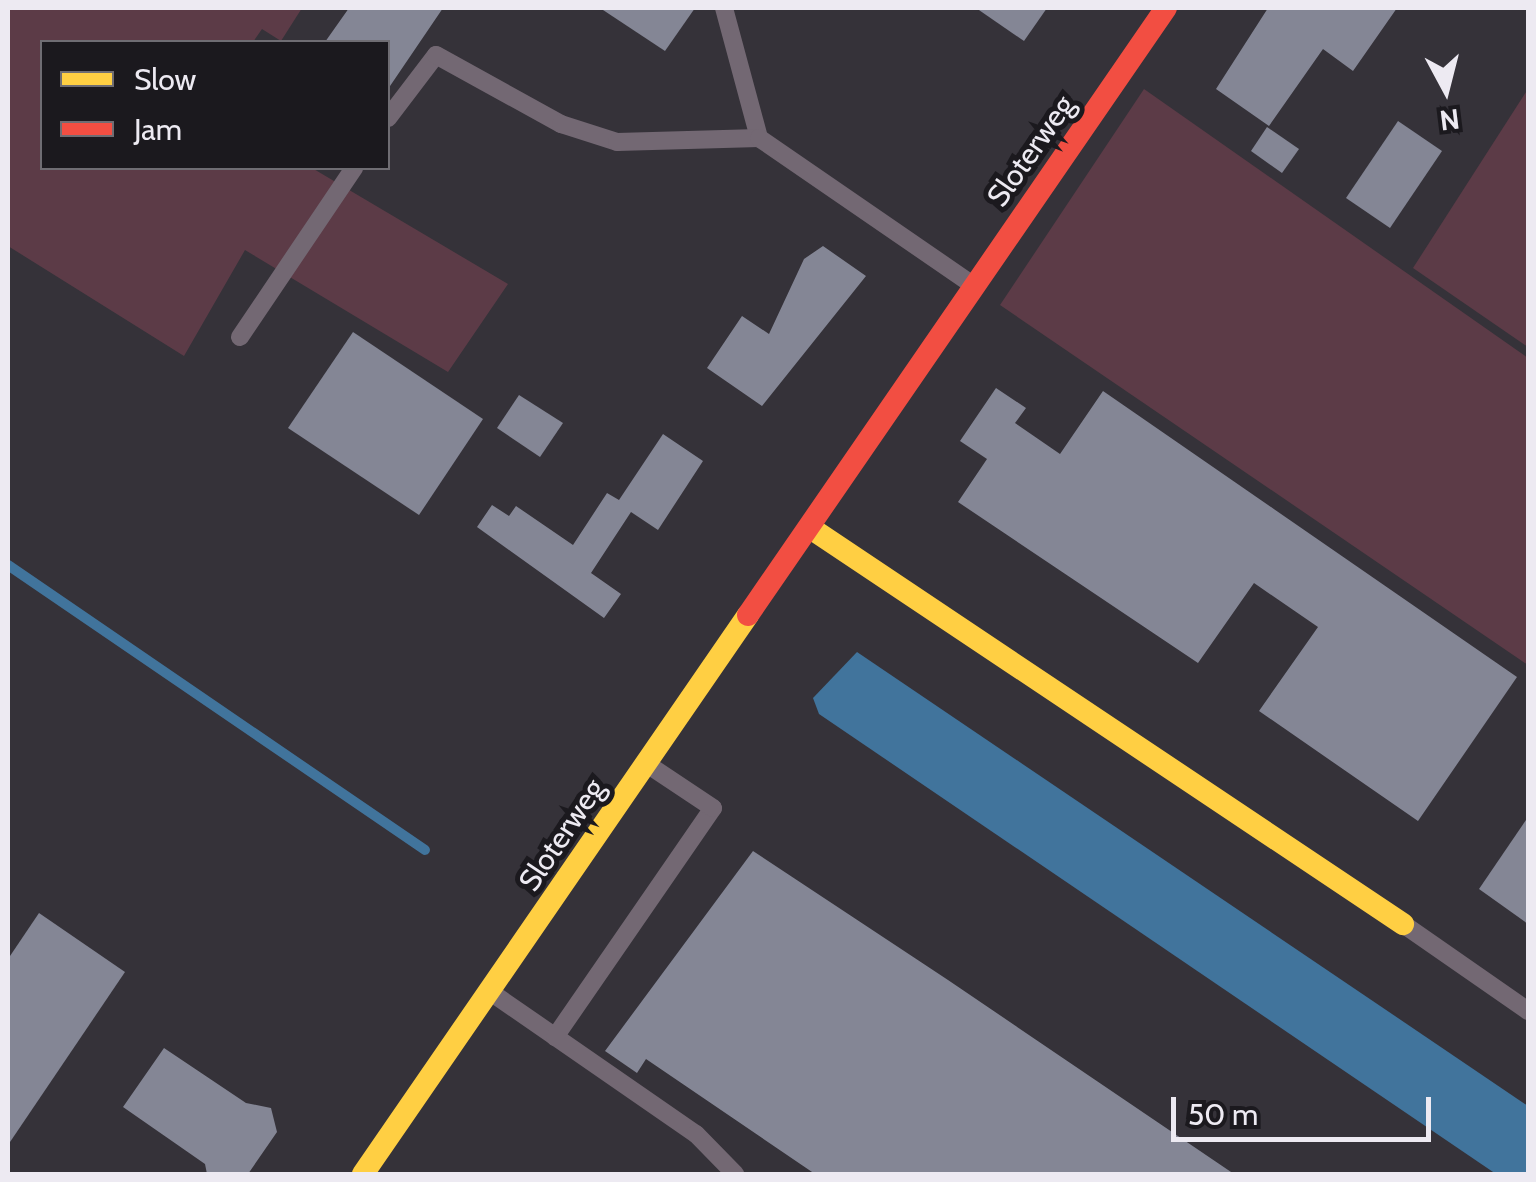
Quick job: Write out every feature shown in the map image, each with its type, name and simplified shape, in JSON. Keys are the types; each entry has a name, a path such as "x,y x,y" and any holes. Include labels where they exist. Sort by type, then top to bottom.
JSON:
{"street":[{"name":"Sloterweg","path":"363,1174 812,529 1166,8"},
{"path":"812,529 1403,924"}],"lane":[{"path":"724,8 759,138"},
{"path":"390,115 436,55 561,124 617,142 759,138 974,286"},
{"path":"240,338 353,170"},
{"path":"556,1037 713,808 647,764"},
{"path":"1403,924 1528,1011"},
{"path":"490,992 696,1134 735,1174"}],"shaded area":[{"path":"8,8 302,8 282,40 262,29 254,40 40,40 40,170 315,170 508,284 448,372 245,250 184,356 8,246"},
{"path":"1144,89 1528,358 1528,665 1000,305"},
{"path":"1528,89 1528,347 1413,268"}],"water":[{"path":"857,652 1528,1106 1528,1174 1496,1174 819,714 813,698"}],"building":[{"path":"349,8 443,8 390,86 390,40 326,40"},
{"path":"600,8 695,8 665,51"},
{"path":"976,8 1047,8 1024,41"},
{"path":"1268,8 1397,8 1353,71 1323,49 1269,126 1216,89"},
{"path":"1398,121 1442,151 1390,228 1346,198"},
{"path":"1267,127 1299,149 1282,173 1251,151"},
{"path":"823,246 866,276 762,406 707,368 742,316 769,334 804,259"},
{"path":"353,332 483,419 419,515 288,428"},
{"path":"996,388 1026,408 1015,423 1060,454 1103,391 1517,677 1418,821 1259,711 1318,627 1254,583 1198,663 958,502 987,459 960,441"},
{"path":"519,395 563,423 540,457 497,428"},
{"path":"663,434 703,461 658,530 631,512 591,573 621,594 604,618 477,527 492,505 509,516 516,506 573,545 607,493 619,500"},
{"path":"1528,817 1528,924 1479,889"},
{"path":"753,851 1234,1174 815,1174 646,1059 637,1073 605,1051"},
{"path":"39,913 125,972 8,1145 8,959"},
{"path":"164,1048 246,1103 271,1108 277,1132 248,1174 207,1174 205,1164 123,1107"}],"waterway":[{"path":"8,565 425,850"}],"traffic: slow":[{"path":"812,529 1403,924"},
{"path":"363,1174 748,615"}],"traffic: jam":[{"path":"748,615 1166,8"}]}
